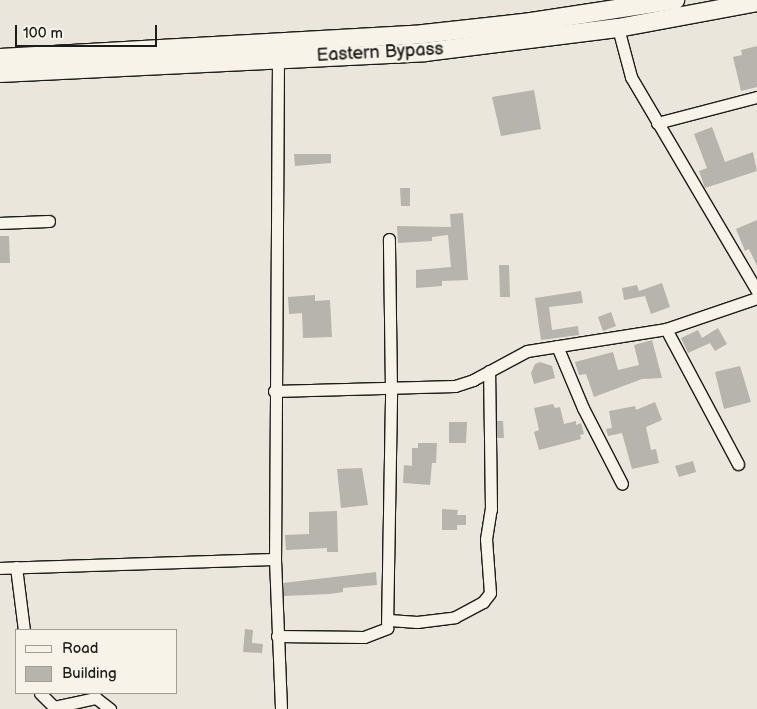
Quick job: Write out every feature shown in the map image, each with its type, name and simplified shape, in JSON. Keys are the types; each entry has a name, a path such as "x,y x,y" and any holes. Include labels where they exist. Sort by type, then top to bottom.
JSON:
{"main road":[{"name":"Eastern Bypass","path":"0,58 423,34 531,22 675,0"},
{"name":"Eastern Bypass","path":"0,73 425,52 618,28 757,2"}],"street":[{"path":"618,28 631,77 757,291"},
{"path":"278,59 274,391 275,559 281,709"},
{"path":"657,123 757,97"},
{"path":"0,223 49,221"},
{"path":"277,636 364,637 387,628 389,620 391,389 389,239"},
{"path":"274,391 455,386 527,351 666,329 757,298"},
{"path":"666,329 738,464"},
{"path":"557,346 583,408 622,484"},
{"path":"389,620 417,622 455,617 483,602 490,593 486,539 491,509 489,371"},
{"path":"0,568 275,559"},
{"path":"16,567 24,629"},
{"path":"41,694 54,708 96,698 110,709"}],"building":[{"path":"757,46 757,87 741,91 733,57 742,55 741,50"},
{"path":"534,90 541,129 501,136 492,97"},
{"path":"712,127 725,162 753,152 757,171 705,188 699,171 707,168 694,134"},
{"path":"294,154 331,154 331,163 295,166"},
{"path":"400,188 410,188 410,206 401,206"},
{"path":"463,213 468,280 442,281 442,286 416,288 416,270 451,267 448,235 432,237 432,241 398,243 397,226 451,227 450,214"},
{"path":"757,220 757,266 749,249 745,251 736,229"},
{"path":"0,236 9,236 10,263 0,263"},
{"path":"499,265 509,265 510,297 500,297"},
{"path":"662,283 670,307 651,314 645,296 624,300 622,288 637,285 639,291"},
{"path":"581,291 583,303 549,307 552,330 578,326 579,335 541,340 535,298"},
{"path":"315,295 315,301 330,300 332,337 303,338 302,313 289,314 288,297"},
{"path":"611,312 616,326 603,331 598,317"},
{"path":"718,328 727,344 715,351 710,343 688,353 681,338 698,330 702,338"},
{"path":"652,340 662,378 642,379 594,397 586,374 579,375 575,362 613,352 618,370 639,365 634,345"},
{"path":"540,362 552,366 555,378 534,384 531,373 535,364"},
{"path":"740,366 751,402 724,409 715,372"},
{"path":"655,402 662,420 646,427 651,450 656,449 659,463 632,469 622,433 608,436 606,429 612,428 609,411 635,406 636,410"},
{"path":"553,404 555,408 560,407 564,424 576,421 576,425 581,423 584,434 580,435 581,439 539,450 534,432 539,430 534,408"},
{"path":"497,421 503,421 504,438 497,438"},
{"path":"449,422 467,422 466,443 449,443"},
{"path":"418,443 437,443 436,463 432,463 430,485 403,483 404,465 412,466 412,448 418,448"},
{"path":"693,461 696,472 679,477 675,466"},
{"path":"362,468 368,505 341,508 337,469"},
{"path":"442,509 458,510 457,515 466,515 466,525 457,525 457,530 442,530"},
{"path":"337,511 338,552 327,552 327,548 286,550 285,535 309,534 309,512"},
{"path":"376,572 377,585 343,588 343,592 330,594 284,596 283,583"},
{"path":"245,629 253,630 252,643 263,644 262,653 243,652"}]}
